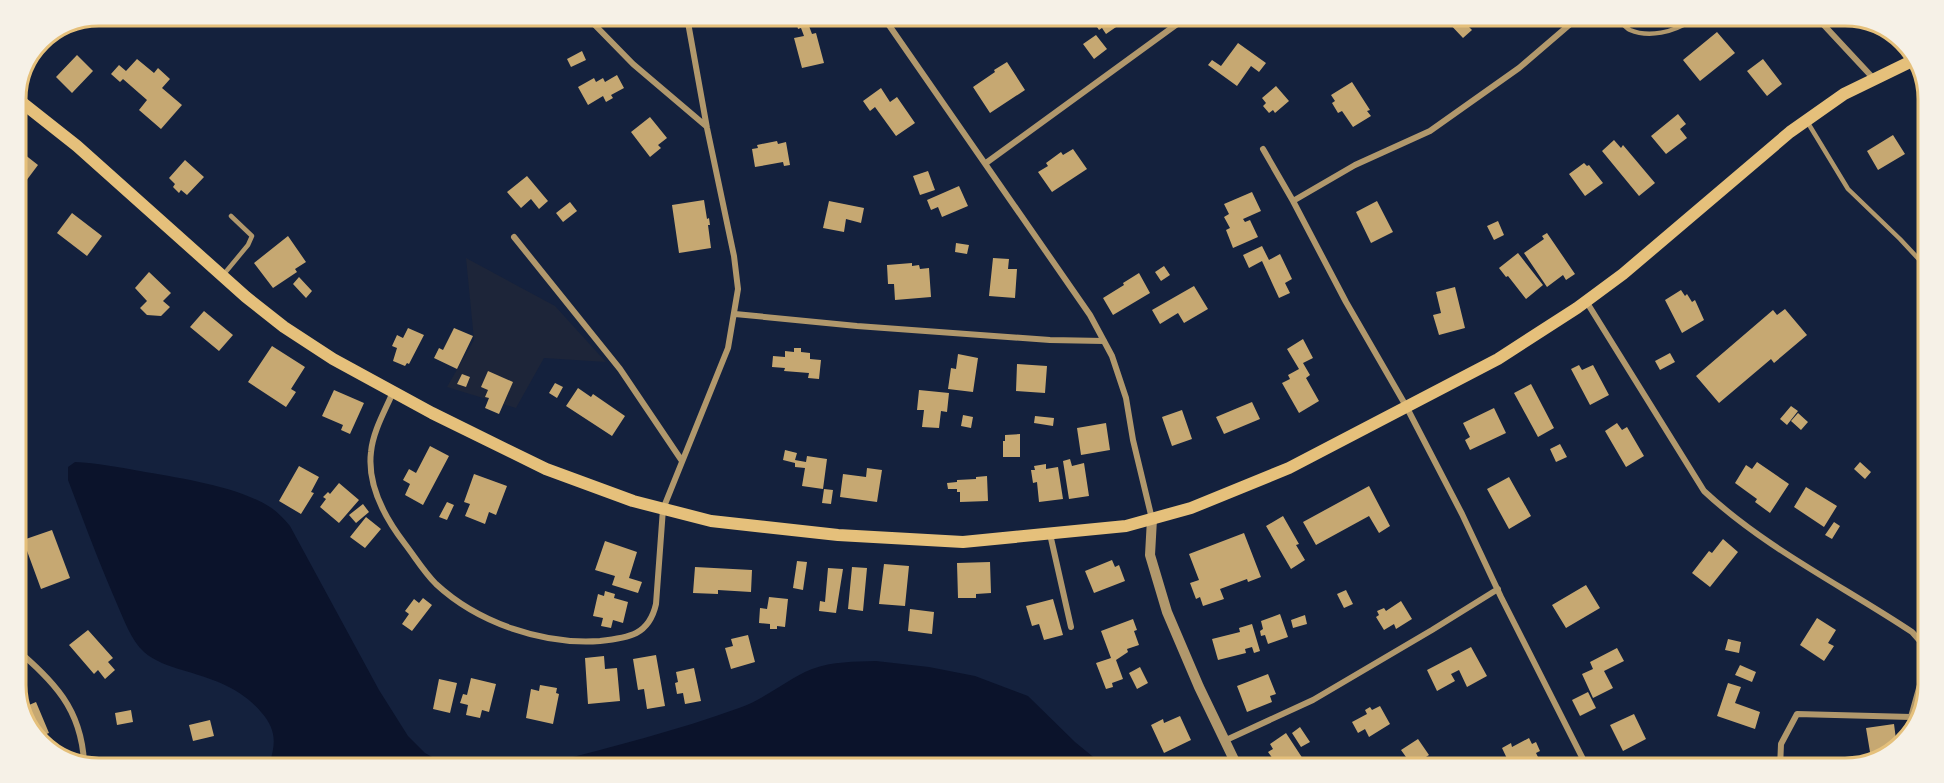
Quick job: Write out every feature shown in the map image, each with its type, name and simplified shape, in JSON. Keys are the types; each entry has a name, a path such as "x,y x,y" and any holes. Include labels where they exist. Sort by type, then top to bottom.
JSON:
{"main road":[{"path":"26,106 77,146 222,276 284,327 333,359 393,392 546,469 633,501 711,521 838,535 963,542 1126,526 1191,508 1289,468 1498,358 1586,301 1623,274 1730,181 1806,120 1844,94 1909,62"}],"street":[{"path":"596,26 633,64 706,127"},
{"path":"393,392 373,438 370,454 377,497 393,527 435,583 453,597 498,623 540,637 613,640 644,629 654,611 663,509 728,348 738,289 734,256 706,127 689,26"},
{"path":"890,26 1090,315 1112,356 1126,398 1133,440 1152,519 1150,555 1167,612 1233,758"},
{"path":"986,163 1174,26"},
{"path":"1293,201 1355,165 1430,131 1519,68 1568,26"},
{"path":"1825,26 1874,79"},
{"path":"1263,148 1346,302 1406,406 1582,758"},
{"path":"514,237 620,369 682,461"},
{"path":"1586,301 1704,491 1733,515 1792,557 1912,632 1918,639"},
{"path":"735,314 857,326 1050,340 1104,341"},
{"path":"1050,534 1071,627"},
{"path":"1224,741 1313,700 1497,590"},
{"path":"26,658 45,675 67,702 80,732 83,756"},
{"path":"1912,714 1917,694"},
{"path":"1780,758 1781,744 1797,714 1910,717"}],"lane":[{"path":"1626,26 1630,30 1647,33 1667,32 1680,26"},
{"path":"1806,120 1848,189 1918,258"},
{"path":"222,276 248,245 252,236 231,216"}],"shaded area":[{"path":"466,258 555,306 606,362 544,358 516,408 447,387 474,340"},
{"path":"75,462 91,463 207,484 257,500 276,511 290,526 379,690 408,736 425,753 434,758 271,758 274,742 272,730 266,718 253,703 225,685 157,661 135,642 110,589 68,480 68,467"},
{"path":"876,661 929,667 975,676 1028,696 1094,758 568,758 693,724 739,708 812,669 844,662"}],"building":[{"path":"797,26 809,26 812,34 816,33 824,63 802,68 794,38 804,36 801,28 798,29"},
{"path":"1096,26 1118,26 1106,34 1102,28 1099,30"},
{"path":"1452,26 1468,26 1472,30 1463,38"},
{"path":"1717,32 1735,53 1700,81 1683,60"},
{"path":"1096,35 1107,49 1094,59 1083,44"},
{"path":"1238,43 1266,63 1259,72 1251,66 1237,86 1208,65 1212,60 1221,66"},
{"path":"582,51 586,60 571,67 567,59"},
{"path":"77,55 93,71 72,93 56,77"},
{"path":"137,59 154,73 158,68 170,79 162,88 182,105 161,129 139,110 147,100 123,79 120,82 111,74 119,65 126,71"},
{"path":"1763,59 1782,84 1767,96 1747,71"},
{"path":"1007,62 1025,90 990,113 973,87"},
{"path":"617,75 624,88 611,95 613,98 606,102 603,96 588,105 578,87 594,78 596,82 603,78 605,82"},
{"path":"1352,82 1370,110 1367,111 1371,116 1353,127 1342,111 1338,113 1332,103 1335,101 1331,95"},
{"path":"1276,86 1289,101 1275,113 1273,110 1269,113 1263,106 1266,103 1262,98"},
{"path":"881,88 890,102 897,97 915,123 896,136 875,107 870,111 863,101"},
{"path":"1678,114 1686,124 1680,129 1687,138 1666,154 1651,136"},
{"path":"650,117 667,138 658,145 661,148 650,157 631,132"},
{"path":"1893,135 1905,154 1878,170 1867,151"},
{"path":"1614,140 1621,148 1623,145 1655,183 1639,196 1602,151"},
{"path":"777,141 778,144 786,142 790,165 784,166 783,162 755,167 752,149 758,148 757,145"},
{"path":"1073,149 1087,169 1052,192 1038,172 1048,166 1046,163 1061,152 1063,155"},
{"path":"26,156 38,165 26,181"},
{"path":"185,160 204,177 187,195 181,190 179,193 169,178"},
{"path":"1584,163 1589,165 1603,183 1585,196 1569,174"},
{"path":"928,171 935,190 920,195 913,176"},
{"path":"527,176 548,201 539,209 531,199 521,208 507,192"},
{"path":"959,186 968,206 942,217 938,207 931,210 927,200"},
{"path":"1252,192 1261,211 1243,219 1245,222 1250,220 1258,237 1233,248 1226,230 1230,228 1224,217 1229,214 1224,204"},
{"path":"704,200 707,219 709,218 711,248 679,253 672,205"},
{"path":"829,201 864,208 861,223 846,219 844,232 823,228"},
{"path":"1377,201 1393,232 1371,243 1356,212"},
{"path":"570,202 577,211 563,222 556,213"},
{"path":"72,213 102,236 87,256 57,233"},
{"path":"1498,221 1504,235 1494,240 1487,226"},
{"path":"1547,233 1575,274 1566,280 1563,275 1547,287 1524,253 1544,239 1542,236"},
{"path":"288,236 306,262 295,269 297,272 273,288 254,263"},
{"path":"956,243 969,245 967,254 955,252"},
{"path":"1262,246 1269,260 1280,254 1292,279 1285,283 1290,293 1279,298 1262,261 1249,268 1243,255"},
{"path":"1518,253 1543,285 1526,299 1499,268"},
{"path":"993,258 1009,259 1008,269 1017,269 1015,298 989,296"},
{"path":"912,263 912,266 919,265 920,269 929,268 931,297 895,300 894,284 888,284 887,265"},
{"path":"1164,266 1170,275 1161,281 1155,272"},
{"path":"149,272 171,293 163,301 170,307 161,316 147,315 140,308 147,301 135,288"},
{"path":"1139,273 1150,293 1113,315 1103,298"},
{"path":"299,277 312,291 306,298 293,284"},
{"path":"1194,286 1208,309 1184,323 1178,313 1160,324 1152,310"},
{"path":"1455,287 1465,328 1439,335 1433,315 1441,313 1436,292"},
{"path":"1681,290 1692,302 1695,300 1704,320 1682,333 1665,300"},
{"path":"1785,309 1807,335 1774,363 1771,359 1719,403 1696,376 1773,310 1777,315"},
{"path":"204,311 233,335 219,351 190,327"},
{"path":"408,328 424,335 409,364 405,366 393,361 397,348 392,346 397,335 403,338"},
{"path":"454,328 473,336 457,369 434,358 439,348 443,350"},
{"path":"1303,339 1313,358 1303,363 1310,375 1306,378 1319,401 1299,413 1282,383 1290,379 1288,375 1299,369 1287,349"},
{"path":"272,346 305,367 291,389 296,392 286,407 248,382"},
{"path":"794,348 801,348 801,352 810,353 810,359 821,360 819,379 808,378 809,373 784,371 785,368 772,367 773,356 785,357 785,351 794,352"},
{"path":"1670,353 1675,362 1660,370 1655,361"},
{"path":"958,354 978,358 973,392 948,389 951,368 956,369"},
{"path":"1017,364 1047,366 1045,393 1016,391"},
{"path":"1579,365 1582,370 1593,365 1609,395 1590,405 1571,369"},
{"path":"488,371 513,382 499,414 485,408 489,398 485,397 488,390 481,387"},
{"path":"462,374 470,377 466,387 457,384"},
{"path":"555,383 563,387 557,398 549,393"},
{"path":"1531,384 1554,428 1538,437 1514,393"},
{"path":"578,388 591,397 593,394 625,416 612,436 566,406"},
{"path":"334,390 364,403 350,434 341,430 343,425 322,416"},
{"path":"919,390 949,393 947,412 941,411 939,428 922,427 924,410 917,410"},
{"path":"1252,402 1260,419 1224,434 1216,417"},
{"path":"1791,406 1798,411 1787,425 1780,419"},
{"path":"1494,408 1506,433 1470,450 1465,440 1470,437 1463,423"},
{"path":"1182,410 1192,439 1172,446 1162,417"},
{"path":"1798,413 1808,422 1801,430 1791,421"},
{"path":"963,415 973,417 971,428 961,426"},
{"path":"1035,416 1054,418 1053,426 1034,423"},
{"path":"1106,423 1110,450 1081,455 1077,428"},
{"path":"1617,423 1622,430 1627,427 1644,456 1626,467 1605,431"},
{"path":"1020,434 1020,457 1003,457 1005,435"},
{"path":"1560,444 1567,457 1556,462 1550,449"},
{"path":"430,446 449,456 423,505 405,495 410,484 403,480 409,469 416,473"},
{"path":"785,450 797,453 795,460 806,462 807,456 827,459 823,489 802,486 805,468 795,467 795,463 783,460"},
{"path":"1070,459 1072,466 1084,463 1089,496 1069,499 1063,461"},
{"path":"1757,462 1789,484 1770,513 1755,502 1757,499 1735,483 1746,465 1752,469"},
{"path":"1860,462 1871,472 1865,479 1854,469"},
{"path":"1046,464 1046,469 1058,467 1063,499 1039,502 1037,482 1033,483 1031,470 1035,470 1034,466"},
{"path":"299,466 319,477 311,492 314,493 301,514 279,501"},
{"path":"867,468 882,470 877,502 840,497 843,474 866,477"},
{"path":"474,474 507,486 496,515 489,512 485,524 465,516 470,504 464,502"},
{"path":"987,476 988,501 960,502 960,492 957,492 957,489 948,489 947,483"},
{"path":"1509,477 1531,516 1509,529 1487,489"},
{"path":"339,483 359,500 339,523 320,507 326,499 323,497 328,492 330,494"},
{"path":"1369,486 1390,526 1379,533 1369,516 1316,545 1303,522"},
{"path":"1806,487 1837,506 1824,527 1794,507"},
{"path":"824,489 833,490 831,504 822,503"},
{"path":"447,502 454,505 447,520 439,517"},
{"path":"363,504 369,512 356,523 349,515"},
{"path":"1283,516 1305,560 1291,569 1266,526"},
{"path":"366,517 381,529 365,548 350,537"},
{"path":"1834,522 1840,526 1832,539 1825,535"},
{"path":"52,530 70,578 41,589 26,548 26,539"},
{"path":"1244,533 1261,577 1248,582 1247,579 1220,589 1224,599 1203,606 1200,597 1196,599 1190,583 1199,580 1189,554"},
{"path":"1723,539 1738,552 1710,587 1692,573 1709,551 1712,553"},
{"path":"605,541 637,552 629,578 642,582 638,593 612,585 615,576 595,570"},
{"path":"1112,560 1115,567 1119,565 1125,581 1094,593 1085,571"},
{"path":"797,561 807,562 803,590 793,588"},
{"path":"990,562 991,593 976,594 976,598 958,598 957,563"},
{"path":"884,564 909,566 905,606 879,604"},
{"path":"695,567 752,570 751,592 718,590 718,594 693,593"},
{"path":"852,567 867,568 863,611 848,609"},
{"path":"828,568 843,569 836,613 819,611 820,601 825,602"},
{"path":"1586,585 1600,608 1566,628 1552,605"},
{"path":"1346,590 1353,604 1344,608 1337,594"},
{"path":"605,591 615,594 614,598 628,602 623,623 613,620 611,628 601,626 603,618 593,616 598,594 604,596"},
{"path":"769,597 788,599 785,627 777,626 777,629 770,629 770,624 759,623 760,608 767,609"},
{"path":"423,598 432,605 412,631 402,624 409,614 405,611 414,599 419,603"},
{"path":"1053,599 1063,635 1044,640 1039,624 1032,626 1026,606"},
{"path":"1401,601 1412,619 1396,629 1394,624 1384,630 1376,617 1379,615 1377,611 1384,608 1386,611"},
{"path":"910,609 934,612 932,634 908,631"},
{"path":"1280,614 1288,637 1268,644 1265,635 1261,636 1260,631 1263,629 1261,621"},
{"path":"1305,615 1307,624 1293,628 1291,620"},
{"path":"1817,618 1836,630 1828,643 1834,646 1824,661 1800,645"},
{"path":"1133,619 1139,645 1127,649 1128,652 1116,660 1123,679 1112,683 1113,687 1106,689 1096,663 1111,658 1101,631"},
{"path":"1252,624 1260,651 1254,653 1252,647 1245,649 1246,653 1218,660 1212,639 1240,632 1239,628"},
{"path":"88,630 113,658 108,662 115,670 105,679 98,670 94,674 69,645"},
{"path":"748,635 755,662 731,669 725,648 733,646 731,639"},
{"path":"1728,639 1741,642 1739,653 1725,650"},
{"path":"1471,647 1487,676 1467,687 1459,670 1451,674 1455,681 1437,691 1427,670"},
{"path":"1617,648 1624,661 1604,671 1613,688 1593,698 1582,674 1593,669 1590,662"},
{"path":"656,655 665,706 647,709 644,689 638,690 633,659"},
{"path":"604,656 605,669 617,668 620,701 588,704 585,658"},
{"path":"1740,665 1756,672 1752,682 1735,675"},
{"path":"1140,667 1148,683 1137,689 1129,673"},
{"path":"694,668 701,701 685,704 683,693 677,694 676,672"},
{"path":"1268,674 1276,694 1270,696 1272,702 1247,712 1237,686"},
{"path":"471,678 496,684 489,712 482,710 480,718 466,715 468,705 460,703 463,694 467,695"},
{"path":"439,679 457,683 450,713 433,709"},
{"path":"1728,683 1741,687 1735,703 1760,712 1755,729 1717,716"},
{"path":"540,685 557,688 556,693 559,694 553,724 526,718 531,689 539,691"},
{"path":"1588,692 1596,708 1580,716 1572,700"},
{"path":"36,702 49,733 46,734 35,721 29,705"},
{"path":"1380,706 1390,724 1369,737 1365,729 1358,733 1352,722 1367,714 1365,710 1370,707 1372,710"},
{"path":"131,710 133,722 117,725 115,713"},
{"path":"1634,714 1646,739 1623,751 1610,725"},
{"path":"1180,716 1191,740 1164,753 1151,725 1163,719 1164,723"},
{"path":"210,720 214,736 193,741 189,725"},
{"path":"1894,724 1896,737 1870,753 1866,728"},
{"path":"1300,727 1310,742 1301,747 1292,733"},
{"path":"1286,733 1302,758 1272,758 1268,752 1273,749 1270,744"},
{"path":"1529,738 1532,744 1536,742 1540,751 1536,753 1538,758 1507,758 1502,748 1511,743 1512,747"},
{"path":"1418,739 1429,755 1427,758 1407,758 1401,750"}]}
